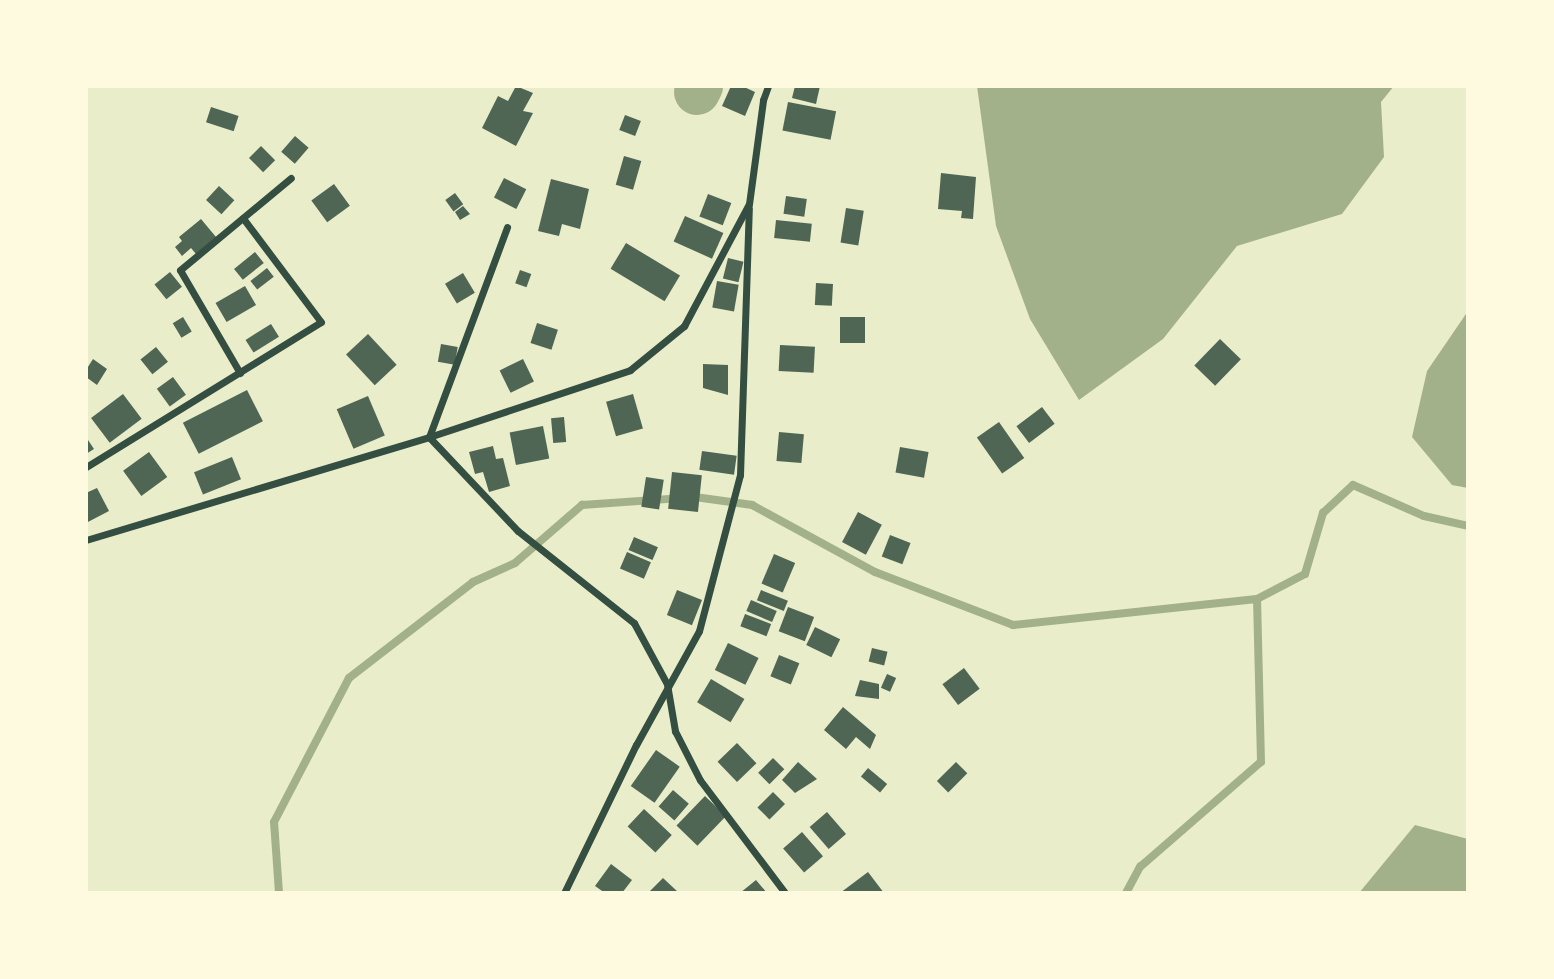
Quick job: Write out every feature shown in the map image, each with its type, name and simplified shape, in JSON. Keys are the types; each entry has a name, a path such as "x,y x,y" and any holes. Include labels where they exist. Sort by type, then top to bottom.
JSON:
{"street":[{"path":"564,893 667,684 699,631 740,475 749,204 763,100 768,86"},
{"path":"240,373 180,270 291,177"},
{"path":"86,540 429,437 630,370 684,326 749,204"},
{"path":"86,467 321,323 243,218"},
{"path":"429,437 507,227"},
{"path":"429,437 518,531 634,623 667,684 675,730 700,780 785,893"}],"shaded area":[{"path":"977,86 1394,86 1381,102 1384,157 1342,214 1237,246 1163,339 1079,400 1030,319 996,226"},
{"path":"1468,311 1468,488 1452,485 1412,437 1427,371"},
{"path":"1415,825 1468,839 1468,893 1359,893"}],"building":[{"path":"516,86 533,93 523,111 533,113 516,146 482,128 498,96 508,101"},
{"path":"731,86 742,86 755,92 745,116 722,106"},
{"path":"795,86 820,86 816,104 792,98"},
{"path":"788,102 836,111 831,140 782,130"},
{"path":"211,107 239,116 234,131 206,122"},
{"path":"625,115 641,121 635,136 619,130"},
{"path":"295,136 309,148 295,164 281,152"},
{"path":"261,146 275,160 263,172 249,158"},
{"path":"624,156 641,161 633,190 616,185"},
{"path":"941,173 976,177 973,219 961,218 962,211 938,209"},
{"path":"504,178 526,189 516,209 494,198"},
{"path":"551,179 589,189 580,229 562,224 559,236 538,231"},
{"path":"334,184 350,206 327,222 311,200"},
{"path":"219,186 234,200 221,214 206,200"},
{"path":"455,193 463,204 454,211 445,200"},
{"path":"708,194 731,203 723,225 699,216"},
{"path":"786,196 807,199 804,217 783,214"},
{"path":"463,206 470,214 460,220 455,212"},
{"path":"846,208 864,211 858,245 841,243"},
{"path":"685,216 723,233 712,259 674,242"},
{"path":"201,219 216,237 196,254 191,248 182,256 175,247 182,241 179,237"},
{"path":"776,220 812,224 810,242 774,238"},
{"path":"626,243 680,275 665,301 611,269"},
{"path":"255,252 264,263 243,280 234,269"},
{"path":"728,258 744,262 738,282 723,278"},
{"path":"267,268 274,277 257,290 250,281"},
{"path":"520,270 531,274 526,287 515,283"},
{"path":"170,272 182,287 166,299 154,285"},
{"path":"463,273 475,293 457,304 445,284"},
{"path":"717,281 739,285 734,311 712,308"},
{"path":"816,283 833,284 832,306 815,305"},
{"path":"245,286 256,305 227,322 216,303"},
{"path":"183,317 192,332 181,338 173,323"},
{"path":"840,317 865,317 865,343 840,343"},
{"path":"537,323 558,330 551,350 531,343"},
{"path":"271,324 279,337 254,353 246,340"},
{"path":"368,334 397,365 375,385 346,354"},
{"path":"1220,339 1241,359 1215,386 1194,366"},
{"path":"441,344 458,347 455,365 438,362"},
{"path":"780,345 815,347 814,373 779,371"},
{"path":"156,347 168,362 152,374 140,360"},
{"path":"93,359 107,369 97,385 86,377 86,370"},
{"path":"523,359 534,381 511,393 500,370"},
{"path":"703,364 728,365 728,395 703,388"},
{"path":"173,377 186,395 170,407 157,389"},
{"path":"247,390 263,421 199,454 183,423"},
{"path":"123,394 142,419 110,443 91,418"},
{"path":"633,394 643,429 616,436 606,402"},
{"path":"368,396 385,436 354,449 337,409"},
{"path":"1042,407 1055,424 1029,443 1016,426"},
{"path":"564,417 566,442 553,443 551,418"},
{"path":"999,422 1024,458 1002,474 977,437"},
{"path":"543,426 549,458 516,465 510,432"},
{"path":"779,432 804,434 801,463 776,461"},
{"path":"86,437 94,449 86,454"},
{"path":"493,446 496,459 503,458 510,486 489,492 483,472 475,474 469,452"},
{"path":"900,447 929,452 924,478 895,473"},
{"path":"702,451 737,456 734,475 699,470"},
{"path":"149,452 167,477 141,496 123,471"},
{"path":"232,457 241,479 203,495 194,472"},
{"path":"672,472 702,475 698,512 668,509"},
{"path":"646,477 664,480 659,509 641,507"},
{"path":"97,488 109,511 86,523 86,493"},
{"path":"858,512 882,525 866,555 842,542"},
{"path":"890,535 911,543 902,564 882,556"},
{"path":"634,537 658,547 652,560 629,550"},
{"path":"627,552 651,562 644,579 620,569"},
{"path":"774,554 795,563 783,592 761,583"},
{"path":"677,590 702,600 692,625 667,615"},
{"path":"761,590 788,601 784,611 757,600"},
{"path":"751,600 777,611 772,622 746,611"},
{"path":"788,607 814,617 805,641 779,631"},
{"path":"745,614 771,624 766,636 740,626"},
{"path":"815,627 840,639 831,657 806,645"},
{"path":"728,643 759,658 745,685 715,670"},
{"path":"872,648 888,652 884,665 869,662"},
{"path":"779,655 799,663 791,685 770,676"},
{"path":"964,668 980,689 958,705 942,684"},
{"path":"887,674 896,678 890,692 881,688"},
{"path":"711,679 744,699 731,722 697,702"},
{"path":"860,680 879,684 879,699 855,696"},
{"path":"843,707 876,735 870,749 856,737 846,749 824,730"},
{"path":"737,743 756,763 737,782 718,762"},
{"path":"656,750 680,767 655,803 631,786"},
{"path":"773,758 784,769 769,784 758,773"},
{"path":"798,762 817,779 795,793 782,780"},
{"path":"956,762 967,773 948,792 937,781"},
{"path":"868,768 887,784 880,792 861,776"},
{"path":"673,790 689,804 674,820 659,807"},
{"path":"773,792 785,804 769,820 757,808"},
{"path":"705,796 726,816 697,846 677,825"},
{"path":"644,809 672,835 655,852 628,827"},
{"path":"827,812 846,834 829,849 810,827"},
{"path":"802,832 823,856 804,873 783,848"},
{"path":"611,864 632,880 622,893 605,893 595,886"},
{"path":"868,872 884,893 840,893"},
{"path":"663,878 679,893 648,893"},
{"path":"756,880 767,893 740,893"}],"waterway":[{"path":"697,92 700,86"},
{"path":"279,893 274,822 349,678 473,582 515,563 582,505 695,497 752,505 875,572 1013,625 1257,599 1305,574 1323,513 1353,485 1424,516 1468,526"},
{"path":"1126,893 1140,867 1261,762 1257,599"}]}
